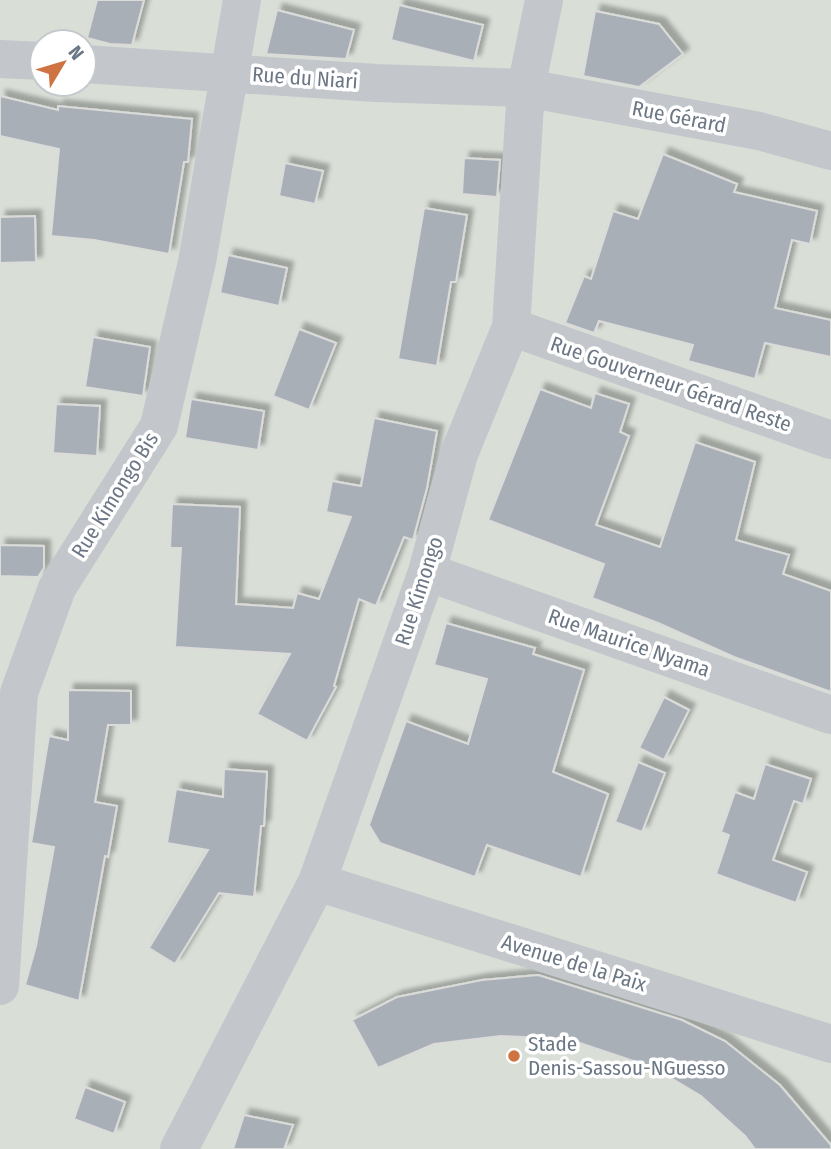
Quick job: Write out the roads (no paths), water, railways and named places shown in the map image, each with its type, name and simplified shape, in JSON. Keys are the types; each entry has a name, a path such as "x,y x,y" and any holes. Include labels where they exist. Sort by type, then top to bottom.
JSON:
{"street":[{"name":"Rue Kimongo Bis","path":"0,986 19,693 57,588 159,426 197,262 242,0"},
{"name":"Rue Kimongo","path":"179,1149 317,882 427,572 459,454 511,327 526,88 544,0"},
{"path":"0,58 28,60"},
{"name":"Rue du Niari","path":"98,65 376,83 526,88"},
{"name":"Rue Gérard","path":"526,88 759,131 831,151"},
{"name":"Rue Gouverneur Gérard Reste","path":"511,327 831,440"},
{"name":"Rue Maurice Nyama","path":"427,572 831,715"},
{"name":"Avenue de la Paix","path":"317,882 831,1044"}],"place":[{"name":"Stade Denis-Sassou-NGuesso","path":"514,1056"}]}
